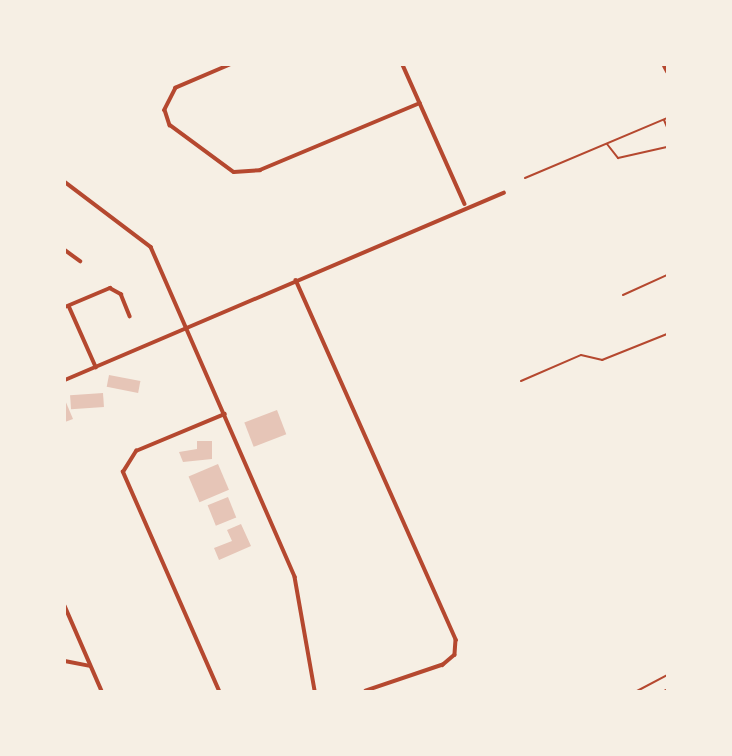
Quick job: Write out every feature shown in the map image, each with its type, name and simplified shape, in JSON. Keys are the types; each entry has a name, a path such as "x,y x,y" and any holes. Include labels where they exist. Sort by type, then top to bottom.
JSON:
{"main road":[{"path":"664,65 667,71"}],"street":[{"path":"230,65 176,88 165,110 170,125 228,170 249,173 419,103"},
{"path":"403,65 465,204"},
{"path":"65,182 145,239 186,326 295,577 315,691"},
{"path":"65,380 465,204 504,193"},
{"path":"65,250 80,261"},
{"path":"296,280 456,640 455,655 443,665 366,691"},
{"path":"96,367 67,306 110,288 121,294 130,316"},
{"path":"219,691 123,472 136,452 225,414"},
{"path":"65,606 102,691"},
{"path":"65,662 92,667"}],"lane":[{"path":"525,178 667,118"},
{"path":"663,120 667,127"},
{"path":"607,143 618,158 667,146"},
{"path":"623,295 667,275"},
{"path":"521,382 581,355 602,360 667,334"},
{"path":"637,691 667,675"}],"building":[{"path":"109,375 140,381 138,393 107,387"},
{"path":"103,393 104,407 71,409 70,395"},
{"path":"65,400 73,419 65,422"},
{"path":"277,410 286,434 254,447 244,423"},
{"path":"197,441 212,441 212,459 183,462 179,452 197,449"},
{"path":"218,464 229,490 199,502 189,477"},
{"path":"228,497 236,517 216,526 208,505"},
{"path":"241,524 251,546 219,560 214,548 232,541 227,530"}]}
